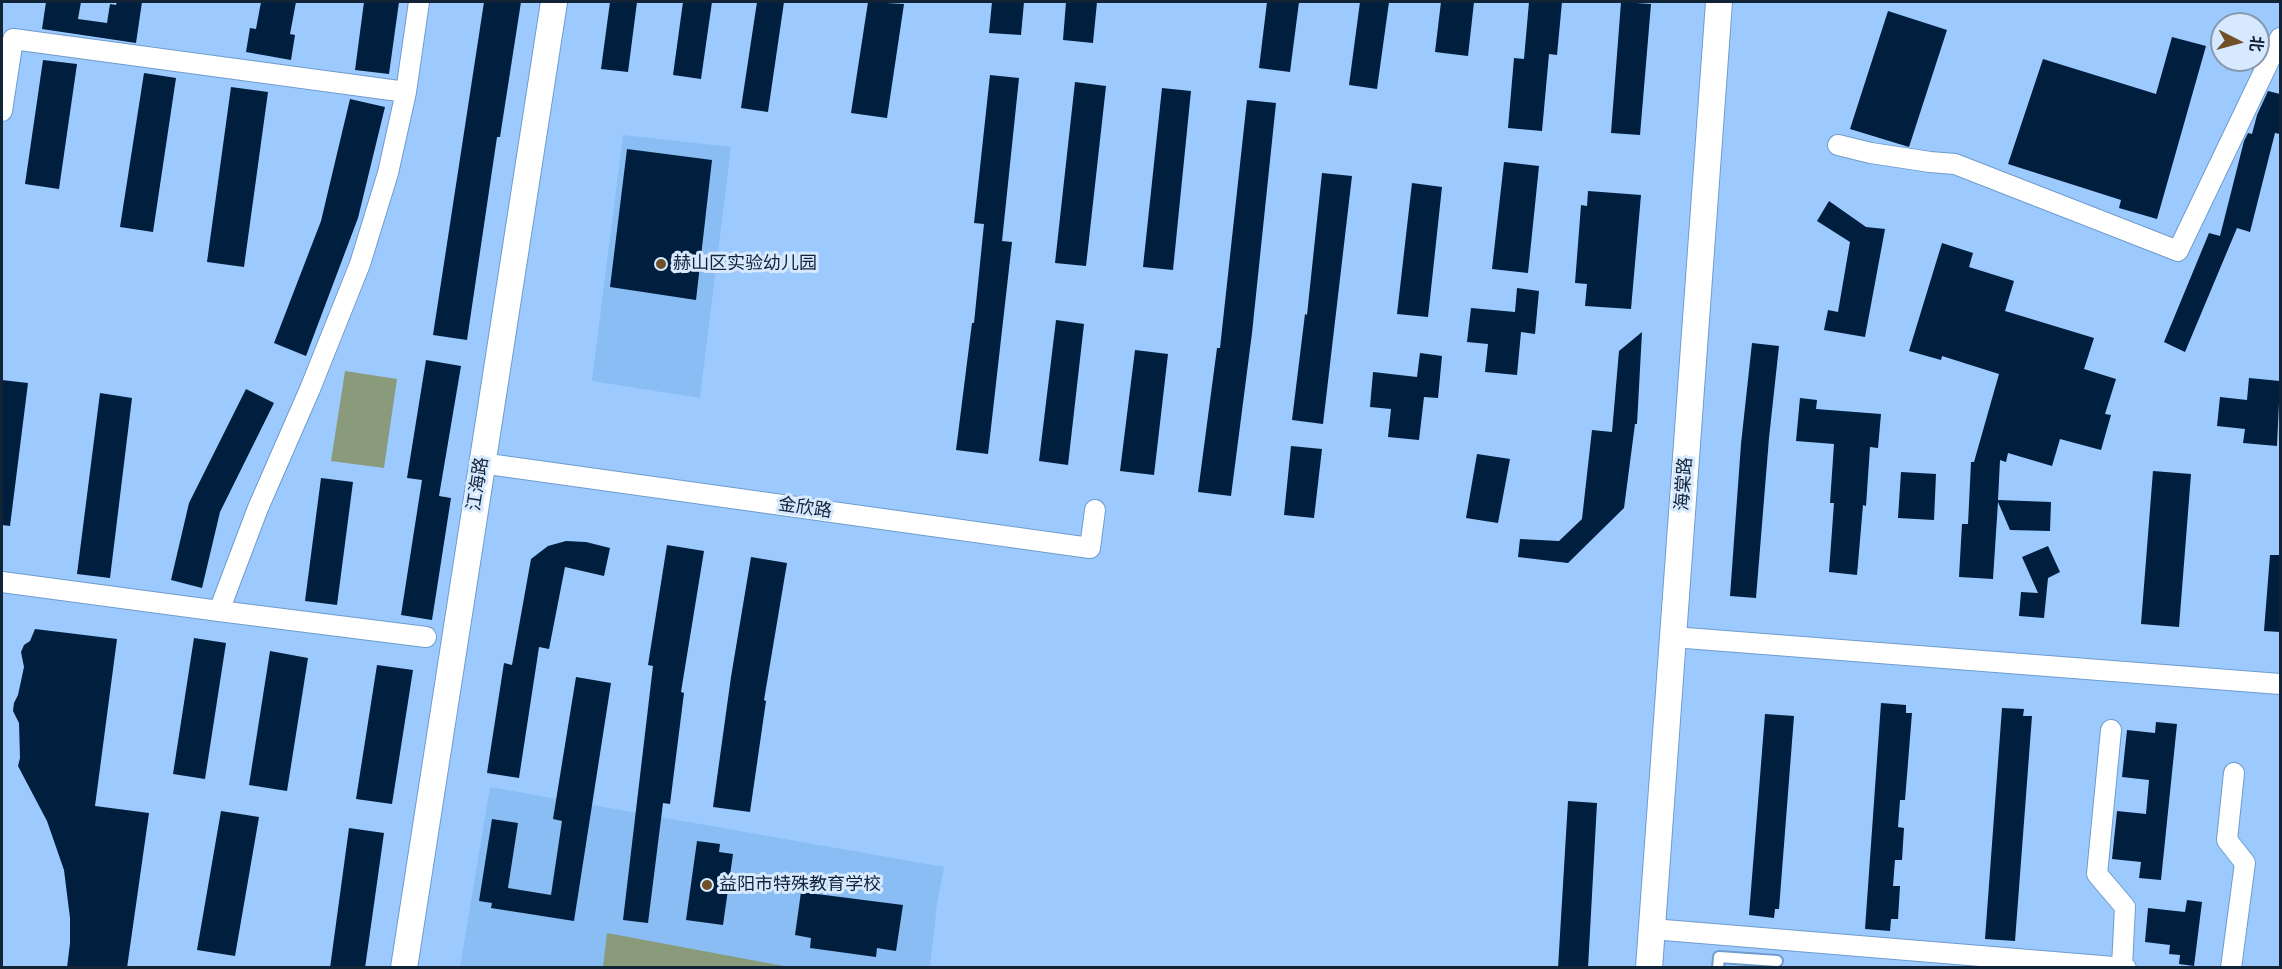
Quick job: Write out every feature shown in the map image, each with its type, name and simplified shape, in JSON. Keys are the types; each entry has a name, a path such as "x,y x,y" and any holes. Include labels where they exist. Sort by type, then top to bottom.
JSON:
{"street":[{"path":"219,611 258,508 310,389 360,264 388,173 406,92 419,2"},
{"name":"江海路","path":"404,968 554,2"},
{"name":"海棠路","path":"1649,968 1719,2"},
{"path":"1838,145 1871,153 1955,164 2178,251 2280,38"},
{"path":"2,111 13,39 406,92"},
{"name":"金欣路","path":"481,463 1090,548 1095,510"},
{"path":"2,582 426,637"},
{"path":"1673,637 2280,684"},
{"path":"1652,929 2124,967 2125,907 2097,874 2111,730"},
{"path":"2231,968 2245,862 2227,840 2234,773"}],"lane":[{"path":"1718,968 1719,957 1777,961"}],"shaded area":[{"name":"赫山区实验幼儿园","path":"623,135 731,147 700,398 592,381"},
{"name":"益阳市特殊教育学校","path":"490,787 944,867 937,904 930,967 460,968"}],"green space":[{"path":"345,371 397,379 384,468 331,461"},
{"path":"607,933 789,967 603,967"}],"building":[{"path":"46,2 81,2 78,19 107,23 110,4 142,2 136,43 42,29"},
{"path":"261,2 296,2 290,34 295,35 291,60 246,52 250,28 256,29"},
{"path":"364,2 399,2 389,74 355,70"},
{"path":"484,2 521,2 500,137 497,137 467,340 433,335"},
{"path":"610,2 637,2 628,72 601,69"},
{"path":"683,2 712,2 701,79 673,75"},
{"path":"757,2 784,2 768,112 741,108"},
{"path":"868,2 904,4 887,118 851,113"},
{"path":"992,2 1024,2 1021,35 989,33"},
{"path":"1066,2 1097,2 1093,43 1063,40"},
{"path":"1267,2 1299,2 1290,72 1259,68"},
{"path":"1360,2 1389,2 1377,89 1349,85"},
{"path":"1441,2 1474,2 1468,56 1435,52"},
{"path":"1529,2 1562,2 1557,55 1549,54 1542,131 1508,128 1514,58 1524,59"},
{"path":"1621,2 1651,4 1640,135 1611,133"},
{"path":"1888,11 1947,30 1909,147 1850,129"},
{"path":"2172,37 2206,46 2157,219 2119,208 2121,200 2008,164 2043,59 2156,94"},
{"path":"43,60 77,64 59,189 25,184"},
{"path":"144,73 176,78 153,232 120,227"},
{"path":"990,75 1019,78 1002,241 1012,242 988,454 956,450 972,323 974,323 984,224 974,223"},
{"path":"1075,82 1106,86 1086,266 1055,263"},
{"path":"231,87 268,92 244,267 207,262"},
{"path":"1162,88 1191,91 1173,270 1143,267"},
{"path":"2268,91 2280,94 2280,134 2275,133 2250,232 2237,228 2185,352 2164,342 2209,233 2220,236 2244,141 2248,133 2252,134 2257,115"},
{"path":"350,99 385,107 358,218 306,356 274,343 321,221"},
{"path":"1247,100 1276,103 1252,333 1231,496 1198,492 1217,348 1220,348"},
{"path":"627,149 712,160 696,300 610,287"},
{"path":"1504,162 1539,166 1528,273 1492,269"},
{"path":"1322,173 1352,176 1323,424 1292,420 1305,314 1307,315"},
{"path":"1412,183 1442,187 1428,317 1397,314"},
{"path":"1588,191 1641,195 1631,309 1585,306 1587,284 1575,283 1581,205 1587,206"},
{"path":"1829,201 1866,227 1885,229 1865,337 1824,330 1828,310 1838,312 1850,242 1817,221"},
{"path":"1942,243 1973,253 1969,267 2014,281 2005,311 2094,338 2084,369 2116,379 2105,414 2111,415 2101,450 2060,439 2052,466 2008,453 2006,462 2000,460 1998,500 2051,502 2050,531 2010,530 1998,502 1993,579 1959,577 1962,524 1968,524 1971,462 1974,462 1999,374 1942,356 1941,360 1909,351"},
{"path":"1517,288 1539,291 1535,334 1521,332 1517,375 1485,372 1488,344 1467,342 1471,308 1515,312"},
{"path":"1056,320 1084,324 1068,465 1039,461"},
{"path":"1642,332 1637,424 1635,424 1624,508 1568,563 1518,557 1520,539 1559,541 1582,519 1592,430 1612,432 1619,351"},
{"path":"1752,343 1779,346 1756,598 1730,596 1741,444"},
{"path":"1135,350 1168,354 1154,475 1120,471"},
{"path":"1420,353 1442,356 1438,398 1424,397 1419,440 1388,437 1391,409 1370,407 1373,372 1417,377"},
{"path":"426,360 461,366 439,496 451,498 432,620 401,615 422,480 407,478"},
{"path":"2249,378 2280,381 2277,446 2243,443 2245,429 2217,426 2220,397 2247,400"},
{"path":"2,380 28,383 10,526 2,525"},
{"path":"246,389 274,403 220,512 202,588 171,580 189,503"},
{"path":"100,393 132,398 110,578 77,574"},
{"path":"1800,398 1817,400 1816,409 1881,414 1878,448 1870,447 1866,506 1863,505 1857,575 1829,572 1834,503 1830,503 1834,444 1796,441"},
{"path":"1291,446 1322,449 1314,518 1284,515"},
{"path":"1477,454 1510,459 1498,523 1466,518"},
{"path":"2153,471 2191,474 2179,627 2141,624"},
{"path":"1901,472 1936,474 1934,520 1898,518"},
{"path":"321,478 353,482 337,605 305,601"},
{"path":"566,541 586,542 610,548 604,576 565,567 549,649 539,647 519,778 487,773 504,663 512,665 531,559 548,546"},
{"path":"667,545 704,551 681,692 684,693 670,804 663,803 648,923 623,920 653,666 648,665"},
{"path":"2048,546 2060,572 2048,578 2044,618 2019,616 2021,592 2038,593 2022,557"},
{"path":"2270,555 2280,555 2280,632 2264,631"},
{"path":"751,557 787,563 764,700 766,701 750,812 713,807"},
{"path":"35,629 117,639 95,806 149,813 127,968 67,968 70,918 64,870 47,821 18,766 20,758 19,723 13,711 24,667 21,652 24,645 30,641"},
{"path":"194,638 226,643 205,779 173,774"},
{"path":"270,651 308,658 287,791 249,785"},
{"path":"377,665 413,670 392,804 356,799"},
{"path":"576,677 611,683 574,921 491,908 492,903 479,901 492,819 518,823 508,888 551,895 562,821 553,819"},
{"path":"1881,703 1906,705 1906,713 1912,713 1905,800 1900,800 1898,827 1904,828 1902,860 1895,860 1893,886 1900,886 1898,919 1891,919 1890,931 1865,929"},
{"path":"2002,708 2024,709 2023,716 2032,716 2015,941 1985,939"},
{"path":"1765,714 1794,716 1779,909 1775,909 1774,918 1749,915"},
{"path":"2156,722 2177,724 2161,880 2139,878 2141,862 2112,859 2117,811 2146,814 2149,780 2122,777 2127,730 2155,733"},
{"path":"1568,801 1597,803 1588,968 1558,968"},
{"path":"221,811 259,817 235,956 197,950"},
{"path":"349,828 384,833 365,968 330,968"},
{"path":"697,841 720,844 719,852 733,854 723,925 686,920"},
{"path":"801,892 903,905 896,951 877,948 876,957 810,948 811,938 795,935"},
{"path":"2187,900 2202,902 2194,966 2179,964 2180,955 2169,954 2170,945 2145,942 2148,908 2185,912"}],"place":[{"name":"赫山区实验幼儿园","path":"661,264"},
{"name":"益阳市特殊教育学校","path":"707,885"}]}
